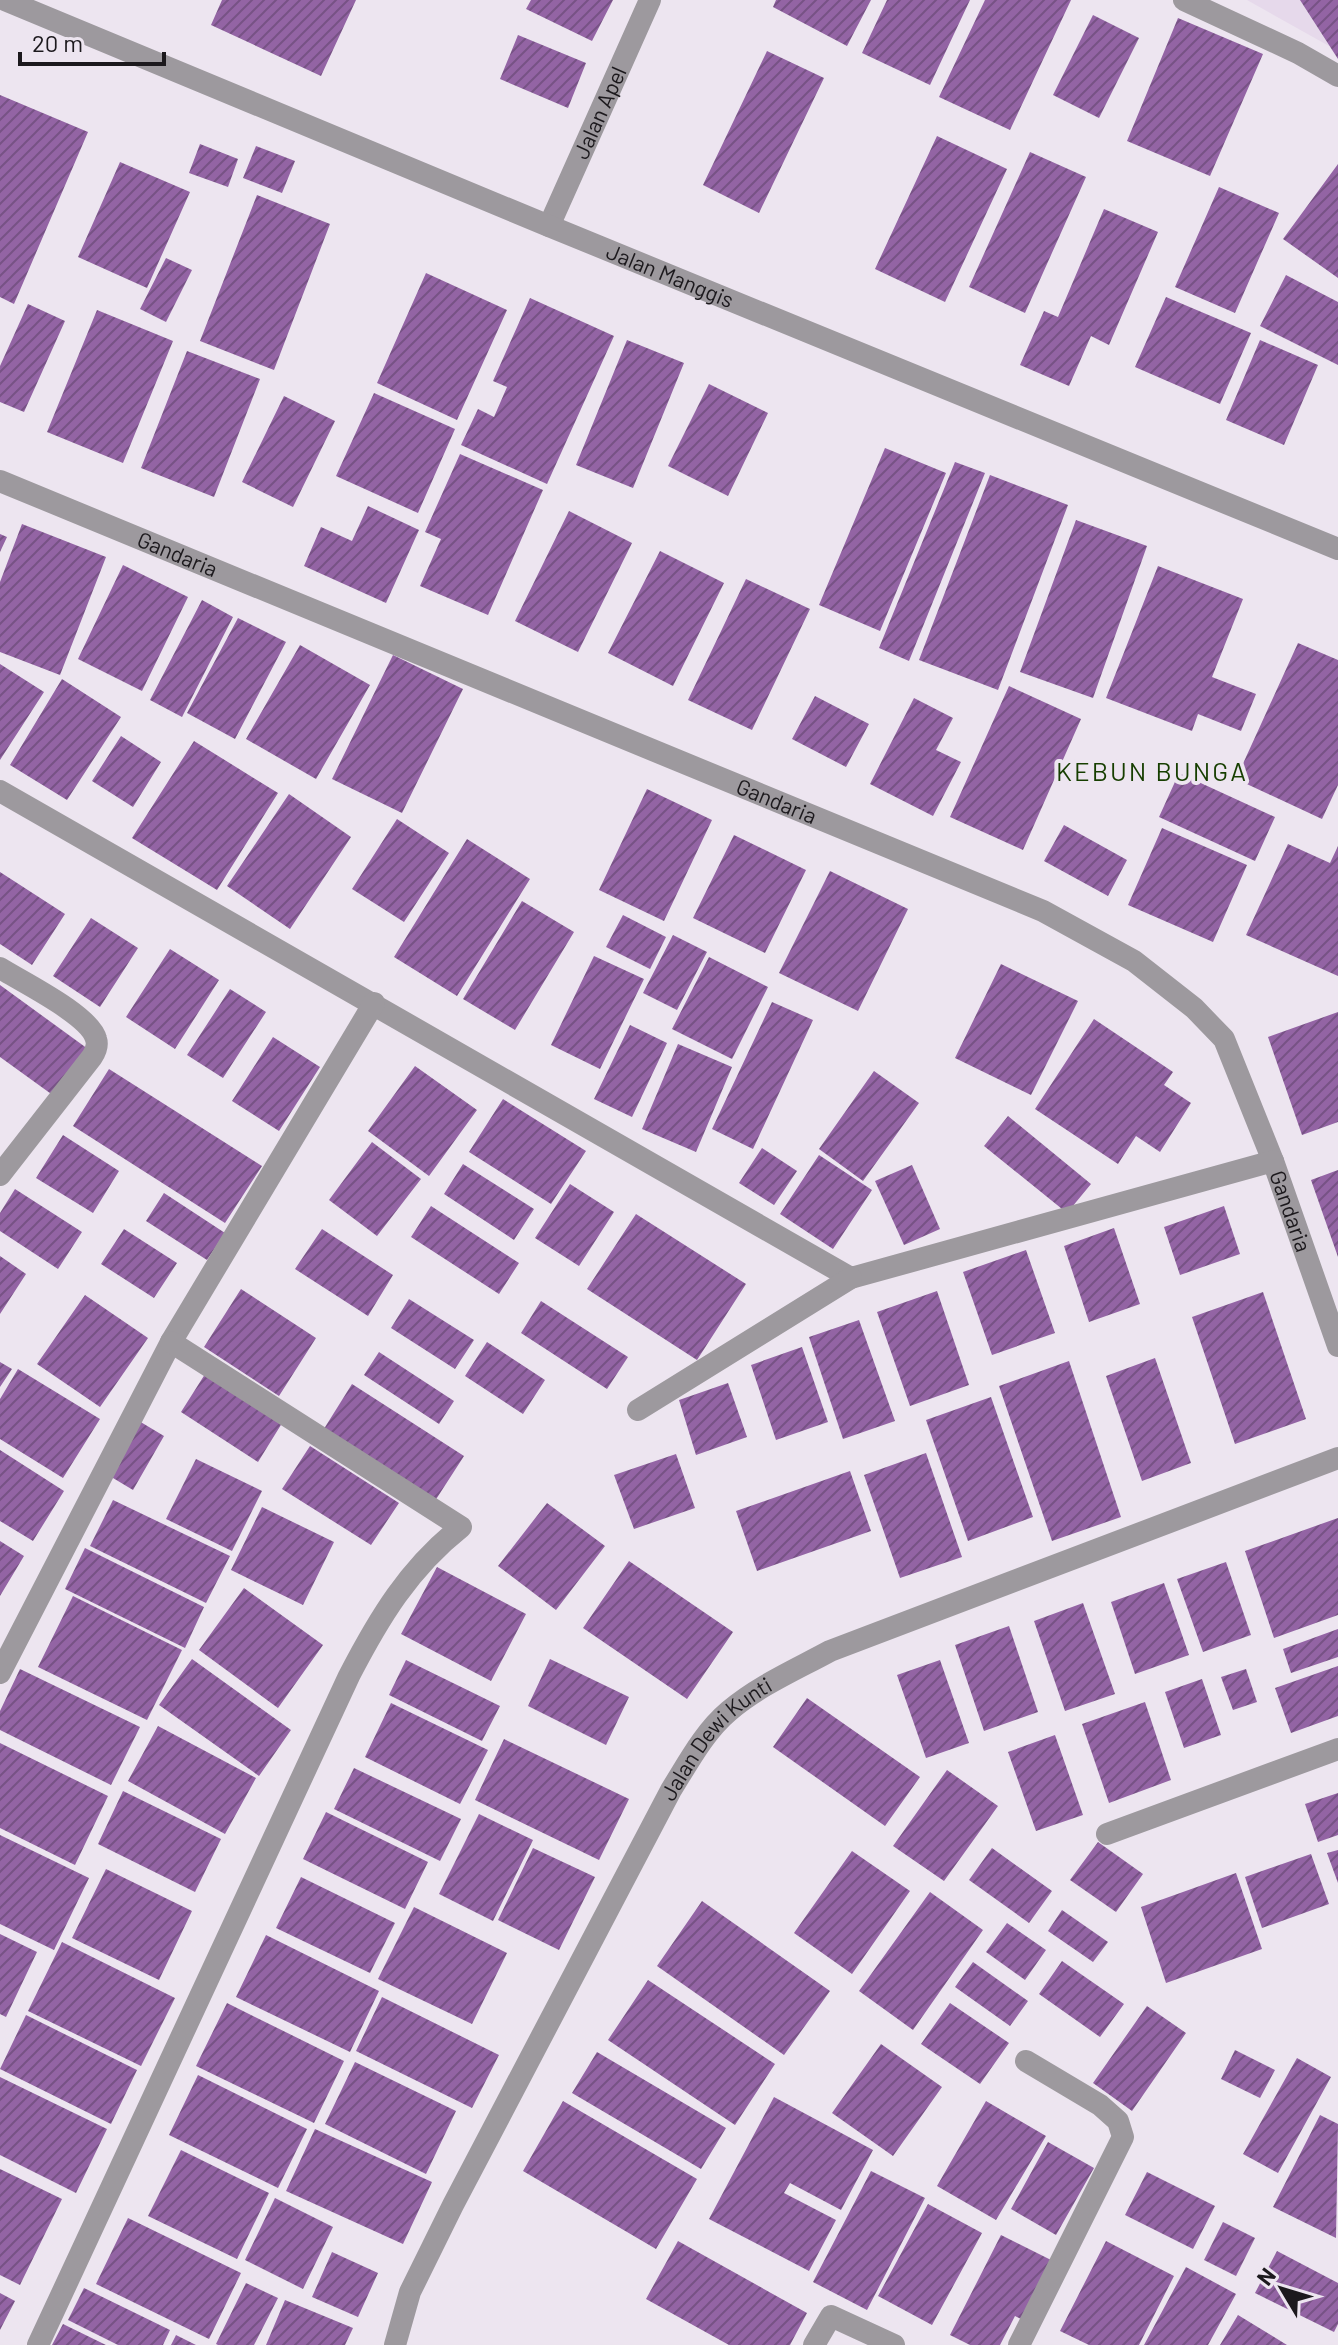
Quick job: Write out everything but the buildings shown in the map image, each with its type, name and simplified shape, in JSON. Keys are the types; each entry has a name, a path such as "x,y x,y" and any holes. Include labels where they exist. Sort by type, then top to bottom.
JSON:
{"street":[{"name":"Jalan Manggis","path":"5,0 1338,549"},
{"name":"Jalan Apel","path":"549,226 650,0"},
{"path":"1184,0 1298,53 1338,76"},
{"name":"Gandaria","path":"0,481 1043,911 1134,961 1212,1025 1224,1039 1273,1161 1338,1346"},
{"path":"0,791 851,1278"},
{"path":"0,968 85,1021 97,1040 97,1049 0,1175"},
{"path":"0,1673 171,1342 374,1003"},
{"path":"638,1410 851,1278 1273,1161"},
{"path":"38,2345 355,1664 404,1583 461,1527 171,1342"},
{"name":"Jalan Dewi Kunti","path":"395,2345 410,2292 453,2205 671,1790 703,1739 729,1711 830,1651 1338,1458"},
{"path":"1107,1834 1338,1749"},
{"path":"1019,2345 1123,2137 1118,2121 1100,2105 1026,2061"},
{"path":"814,2345 831,2316 894,2345"}],"shaded area":[{"path":"1247,0 1338,0 1338,51"}],"district":[{"name":"KEBUN BUNGA","path":"1152,772"}]}
